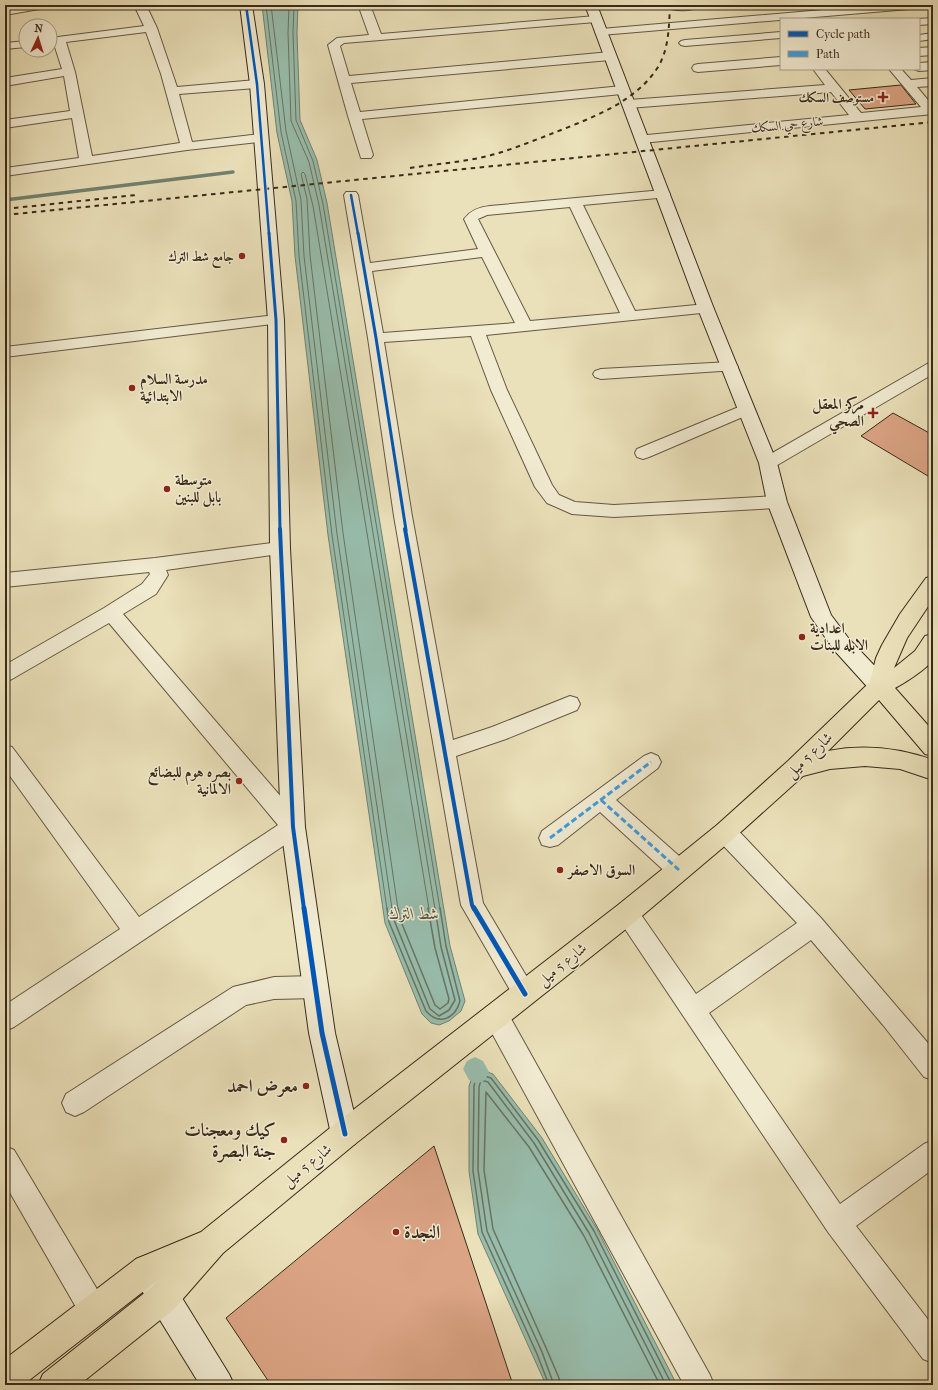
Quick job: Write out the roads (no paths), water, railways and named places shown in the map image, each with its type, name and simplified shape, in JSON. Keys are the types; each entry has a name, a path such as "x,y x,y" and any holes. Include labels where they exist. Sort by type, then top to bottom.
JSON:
{"main road":[{"path":"933,584 887,652 881,674 880,686 933,747"},
{"name":"شارع 5 ميل","path":"54,1385 163,1298 212,1242 345,1134 627,913 725,832 796,768 880,686 914,665 923,657 933,642"},
{"path":"796,768 820,761 866,757 908,762 933,770"},
{"name":"شارع 5 ميل","path":"5,1379 147,1270 212,1242"}],"street":[{"path":"5,12 31,6 45,5"},
{"path":"140,5 151,28 173,91 187,146"},
{"path":"246,5 257,84 276,320 280,548 294,827 322,1033 345,1134"},
{"path":"675,7 696,5"},
{"path":"769,5 780,19"},
{"path":"790,18 921,5"},
{"path":"366,10 376,37"},
{"path":"366,155 334,45 341,40 596,19 780,19"},
{"path":"596,19 706,309 768,463 777,502 821,617 829,631 880,686"},
{"path":"920,22 933,21"},
{"path":"58,40 151,28"},
{"path":"685,43 780,35"},
{"path":"920,38 933,36"},
{"path":"5,46 18,45"},
{"path":"58,47 69,72 86,160"},
{"path":"920,52 933,51"},
{"path":"344,80 610,56"},
{"path":"698,68 780,61"},
{"path":"920,67 933,66"},
{"path":"820,70 858,118"},
{"path":"897,70 932,110"},
{"path":"5,82 69,72"},
{"path":"908,84 933,82"},
{"path":"173,91 257,84"},
{"path":"354,116 625,97 834,88"},
{"name":"شارع حي السكك","path":"642,139 932,110"},
{"path":"5,124 77,114"},
{"path":"5,172 187,146 261,138"},
{"path":"524,325 473,224 471,219 474,214 481,211 663,194"},
{"path":"351,195 376,338 403,516 472,905 525,994"},
{"path":"575,202 629,315"},
{"path":"364,268 487,252"},
{"path":"376,338 477,331 524,325 706,309"},
{"path":"5,352 276,320"},
{"path":"477,331 499,390 544,487 553,499 572,508 614,511 777,502"},
{"path":"600,374 730,367"},
{"path":"768,463 933,367"},
{"path":"642,453 746,409"},
{"path":"5,580 155,565 280,548"},
{"path":"5,674 111,613 149,589 159,575 155,565"},
{"path":"111,613 294,827"},
{"path":"445,751 499,733 570,704"},
{"path":"5,753 136,932"},
{"path":"550,838 651,762"},
{"path":"601,800 678,870"},
{"path":"5,1019 294,827"},
{"path":"725,832 813,925 933,1068"},
{"path":"627,913 837,1223 933,1349"},
{"path":"693,1010 813,925"},
{"path":"75,1103 241,994 274,988 316,987"},
{"path":"496,1016 700,1385"},
{"path":"837,1223 933,1153"},
{"path":"5,1159 94,1311"},
{"path":"147,1270 217,1385"}],"water":[{"name":"شط الترك","path":"262,5 298,5 297,33 300,120 317,160 327,203 450,946 465,1001 461,1011 449,1021 439,1025 431,1023 422,1014 385,923 328,535 295,256 292,201 277,133"},
{"path":"482,1070 493,1074 542,1138 597,1229 677,1385 546,1385 478,1234 469,1171 469,1086 475,1074"}],"waterway":[{"path":"5,200 233,172"}],"railway":[{"path":"410,168 469,160 503,152 577,124 608,110 636,92 658,67 662,60 668,37 670,5"},
{"path":"5,215 933,122"},
{"path":"5,209 136,195"}],"place":[{"name":"مستوصف السكك","path":"883,97"},
{"name":"جامع شط الترك","path":"242,256"},
{"name":"مدرسة السلام الابتدائية","path":"132,388"},
{"name":"مركز المعقل الصحي","path":"873,413"},
{"name":"متوسطة بابل للبنين","path":"167,489"},
{"name":"اعدادية الابله للبنات","path":"802,637"},
{"name":"بصره هوم للبضائع الالمانية","path":"239,781"},
{"name":"السوق الاصفر","path":"560,870"},
{"name":"معرض احمد","path":"306,1086"},
{"name":"كيك ومعجنات جنة البصرة","path":"284,1140"},
{"name":"النجدة","path":"396,1232"}]}
